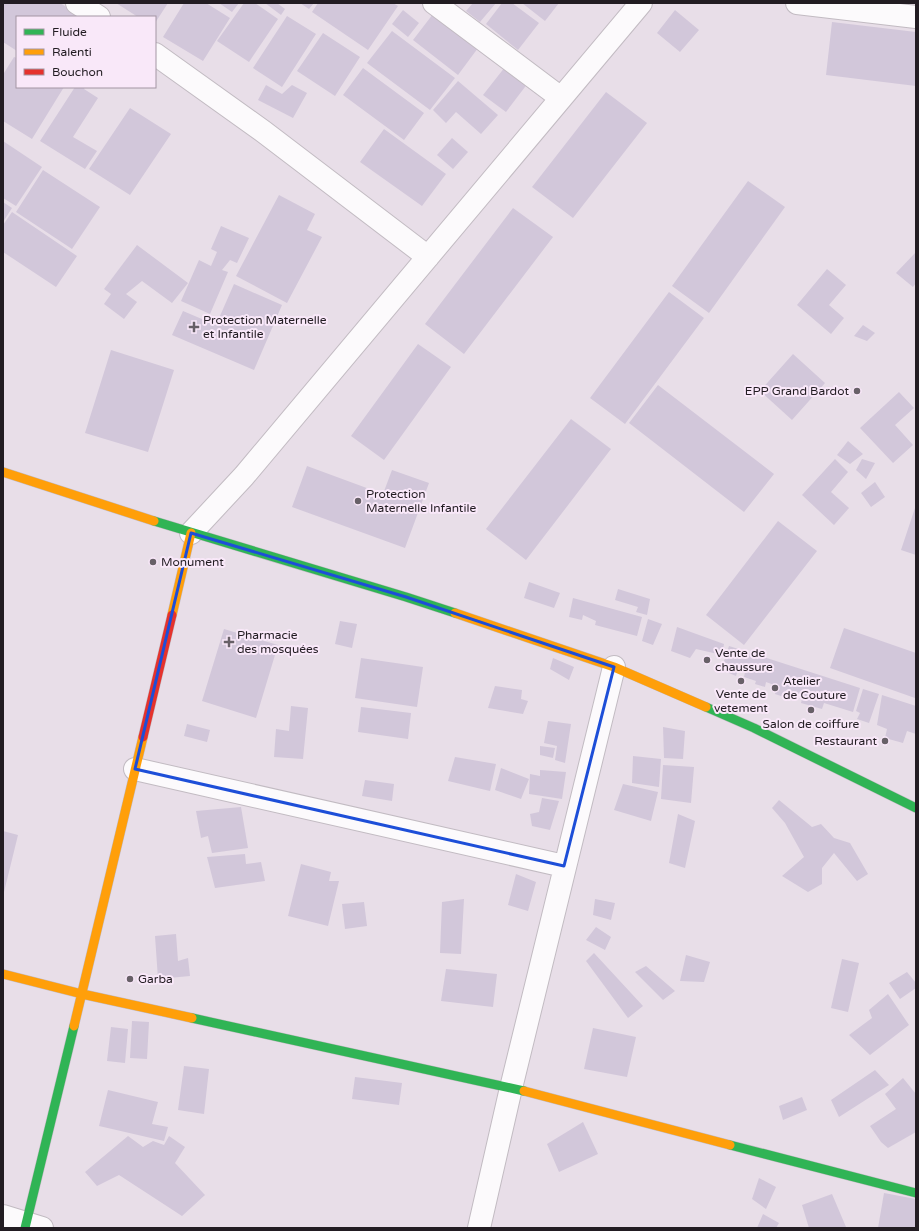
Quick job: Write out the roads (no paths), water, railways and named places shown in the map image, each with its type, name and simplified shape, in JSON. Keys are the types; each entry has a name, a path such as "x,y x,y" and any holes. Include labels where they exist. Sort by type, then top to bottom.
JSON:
{"street":[{"path":"77,3 97,16"},
{"path":"434,3 561,98"},
{"path":"3,1216 31,1226 82,994 191,533 244,476 641,3"},
{"path":"797,3 916,17"},
{"path":"156,55 264,132 428,257"},
{"path":"3,472 191,533 406,597 614,667 754,728 916,808"},
{"path":"479,1228 564,866 614,667"},
{"path":"135,769 564,866"},
{"path":"3,974 82,994 511,1088 916,1192"}],"place":[{"name":"Protection Maternelle et Infantile","path":"194,327"},
{"name":"EPP Grand Bardot","path":"857,391"},
{"name":"Protection Maternelle Infantile","path":"358,501"},
{"name":"Monument","path":"153,562"},
{"name":"Pharmacie des mosquées","path":"229,642"},
{"name":"Vente de chaussure","path":"707,660"},
{"name":"Vente de vetement","path":"741,681"},
{"name":"Atelier de Couture","path":"775,688"},
{"name":"Salon de coiffure","path":"811,710"},
{"name":"Restaurant","path":"885,741"},
{"name":"Garba","path":"130,979"}]}
